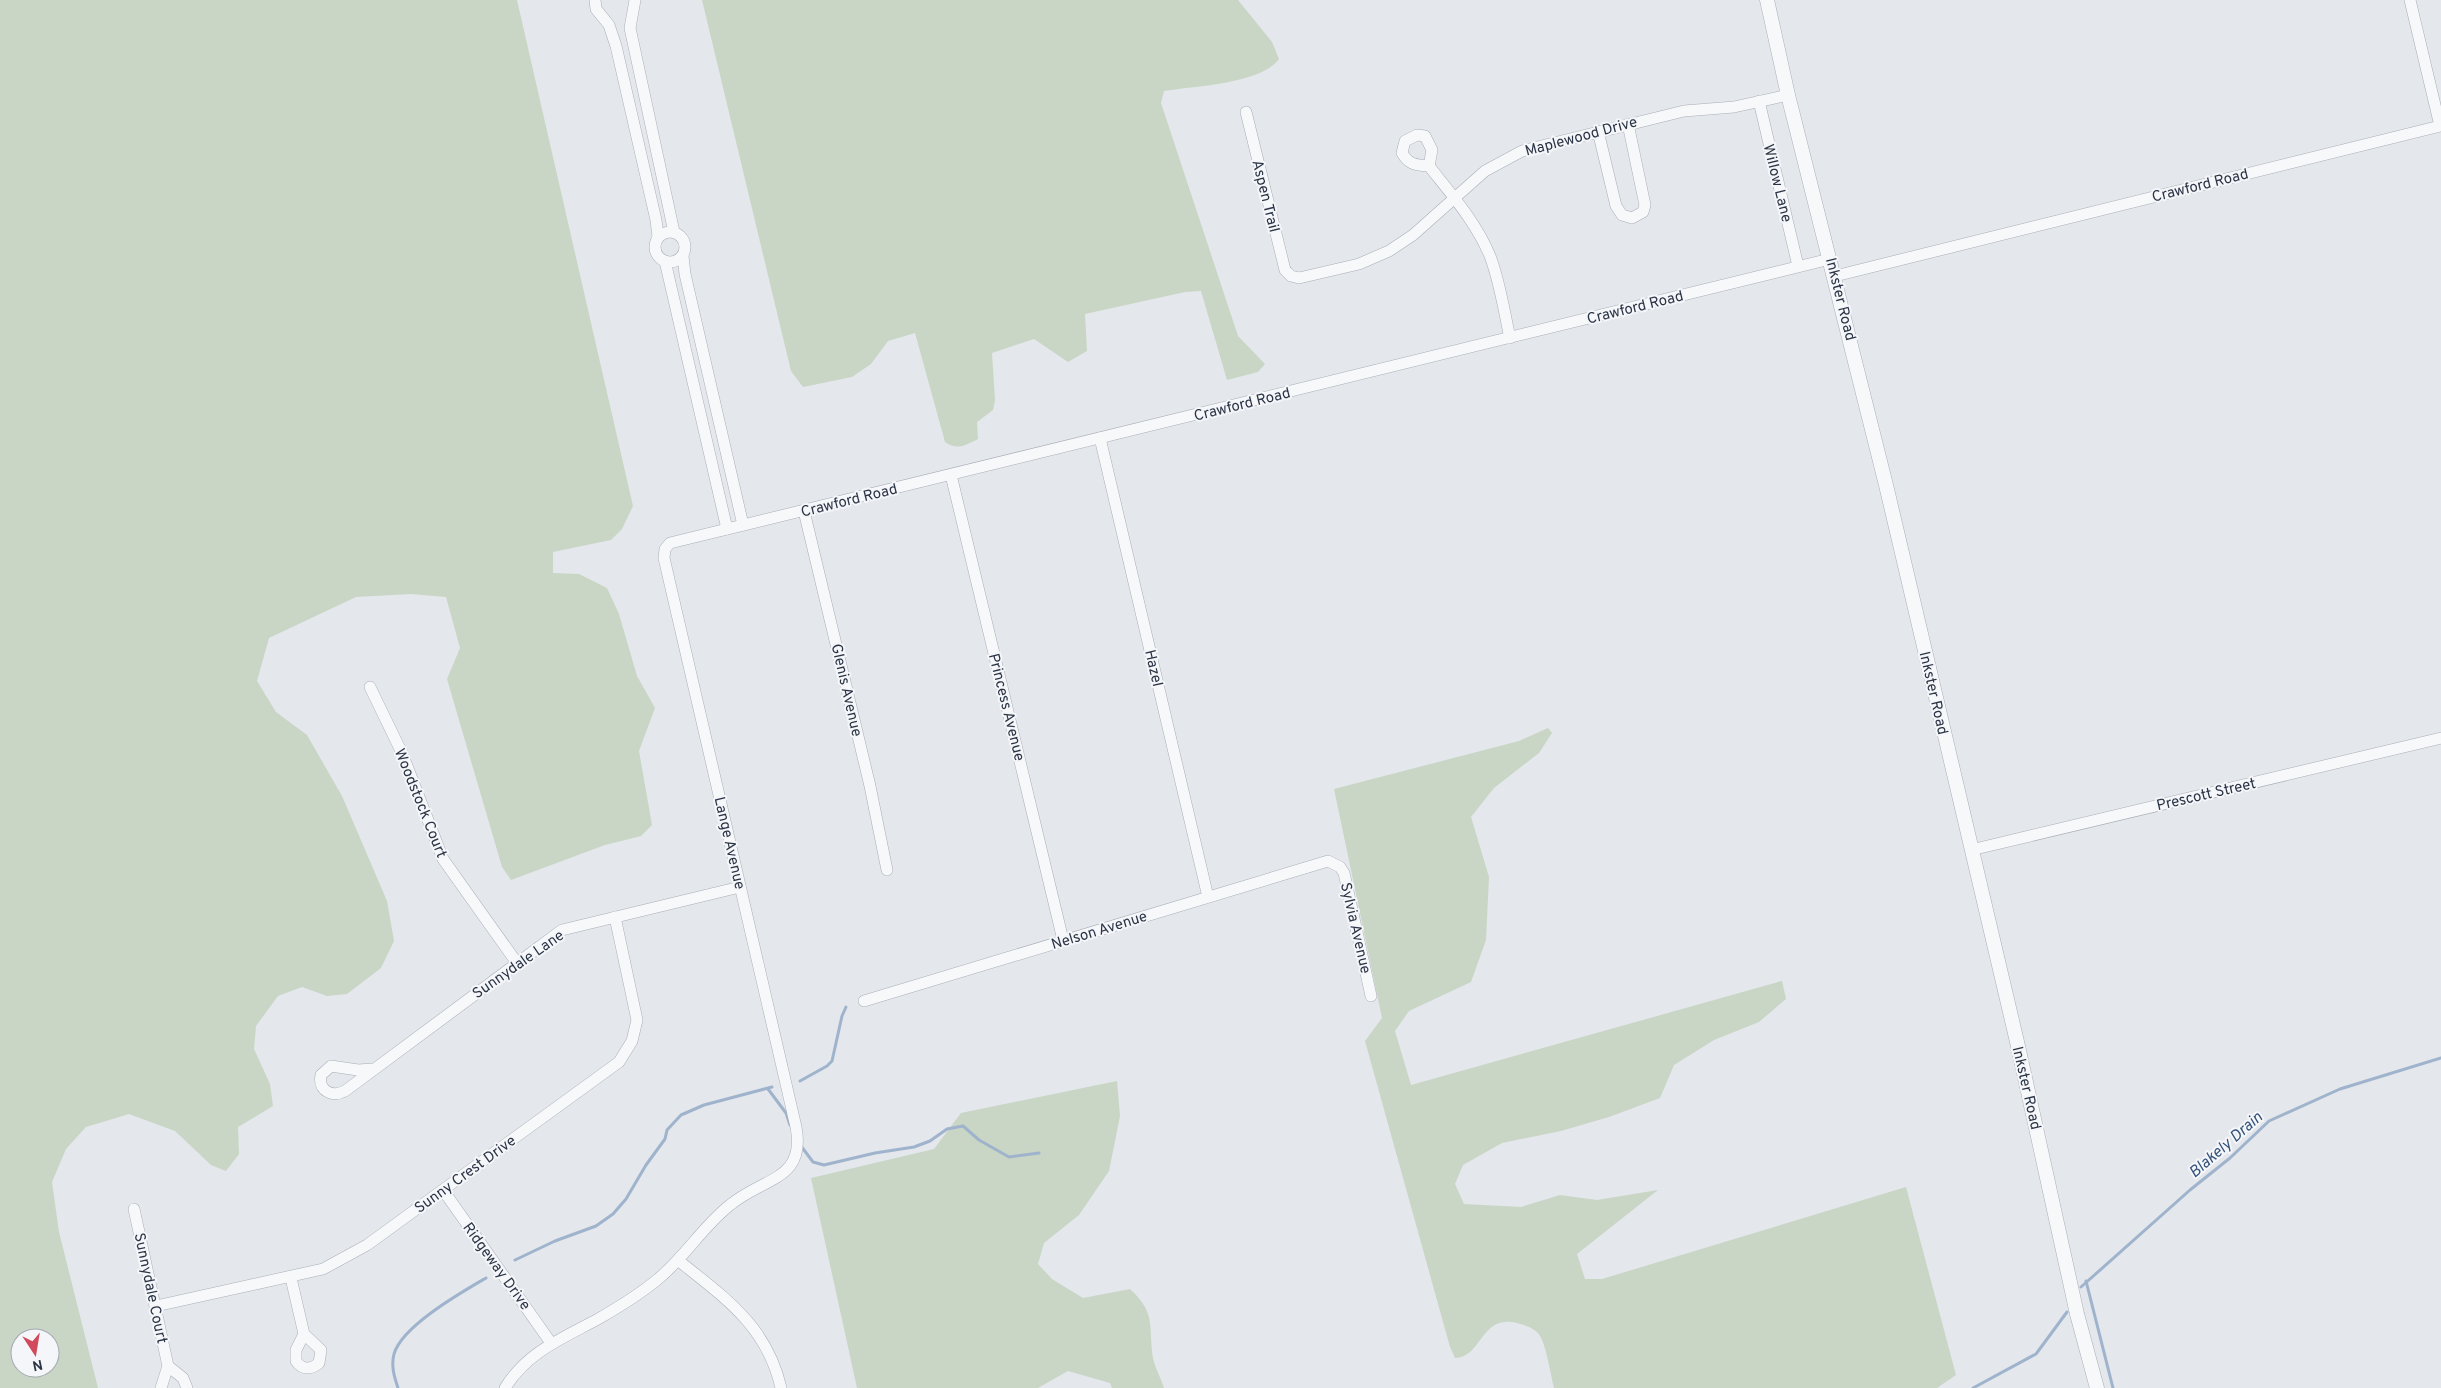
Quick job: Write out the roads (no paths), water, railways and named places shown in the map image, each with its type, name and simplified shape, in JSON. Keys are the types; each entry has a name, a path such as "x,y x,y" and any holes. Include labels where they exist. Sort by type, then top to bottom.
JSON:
{"street":[{"path":"595,0 596,9 609,25 616,46 638,136 658,238 655,249 660,259 664,261 673,262 683,256"},
{"path":"634,0 630,21 632,42 654,133 674,232"},
{"name":"Inkster Road","path":"1766,0 1788,95 1835,276 1971,850 2077,1314 2097,1388"},
{"name":"Crawford Road","path":"1835,276 2440,126 2410,0"},
{"path":"616,46 632,42"},
{"name":"Maplewood Drive","path":"1291,276 1308,277 1376,257 1412,235 1486,171 1510,156 1535,147 1684,111 1734,107 1788,95"},
{"name":"Willow Lane","path":"1759,101 1798,266"},
{"name":"Aspen Trail","path":"1246,112 1279,253 1285,270 1291,276"},
{"path":"1598,131 1616,206 1622,215 1632,218 1643,212 1645,205 1628,124"},
{"path":"638,136 654,133"},
{"path":"1429,166 1477,230 1490,256 1510,338"},
{"path":"658,238 663,233 674,232 684,239 686,244 683,256 685,274 743,525"},
{"name":"Crawford Road","path":"664,558 665,549 674,542 1830,259"},
{"path":"664,261 727,529"},
{"path":"694,391 711,386"},
{"name":"Hazel","path":"1100,438 1208,897"},
{"name":"Princess Avenue","path":"952,475 1064,940"},
{"name":"Glenis Avenue","path":"804,511 870,786 887,870"},
{"name":"Lange Avenue","path":"505,1388 511,1378 532,1356 551,1343 635,1297 679,1260 730,1204 748,1191 788,1170 798,1152 796,1127 664,558"},
{"name":"Woodstock Court","path":"370,687 402,753 443,859 517,963"},
{"name":"Prescott Street","path":"1971,850 2441,738"},
{"name":"Nelson Avenue","path":"864,1001 1319,862 1335,862"},
{"name":"Sylvia Avenue","path":"1335,862 1344,873 1371,996"},
{"name":"Sunnydale Lane","path":"373,1069 562,930 740,888"},
{"name":"Sunny Crest Drive","path":"156,1306 291,1278 323,1269 348,1257 619,1062 628,1052 636,1031 636,1014 615,917"},
{"name":"Ridgeway Drive","path":"443,1190 551,1343"},
{"name":"Sunnydale Court","path":"134,1209 168,1366 161,1388"},
{"path":"679,1260 742,1314 756,1331 771,1357 781,1388"},
{"path":"291,1278 304,1334"},
{"path":"168,1366 183,1378 187,1388"}],"waterway":[{"path":"800,1081 827,1066 832,1061 842,1016 846,1007"},
{"name":"Blakely Drain","path":"2081,1287 2190,1190 2230,1158 2269,1121 2340,1089 2441,1058"},
{"path":"515,1260 555,1241 596,1226 613,1214 626,1199 646,1165 665,1139 667,1130 681,1115 704,1105 772,1087"},
{"path":"768,1089 786,1113 790,1125"},
{"path":"801,1146 813,1162 824,1165 875,1153 914,1147 930,1141 947,1129 963,1126 979,1140 1009,1157 1039,1153"},
{"path":"398,1388 393,1363 394,1354 399,1343 420,1321 486,1278"},
{"path":"2086,1281 2113,1388"},
{"name":"Blakely Drain","path":"1973,1388 2036,1354 2067,1312"}]}
